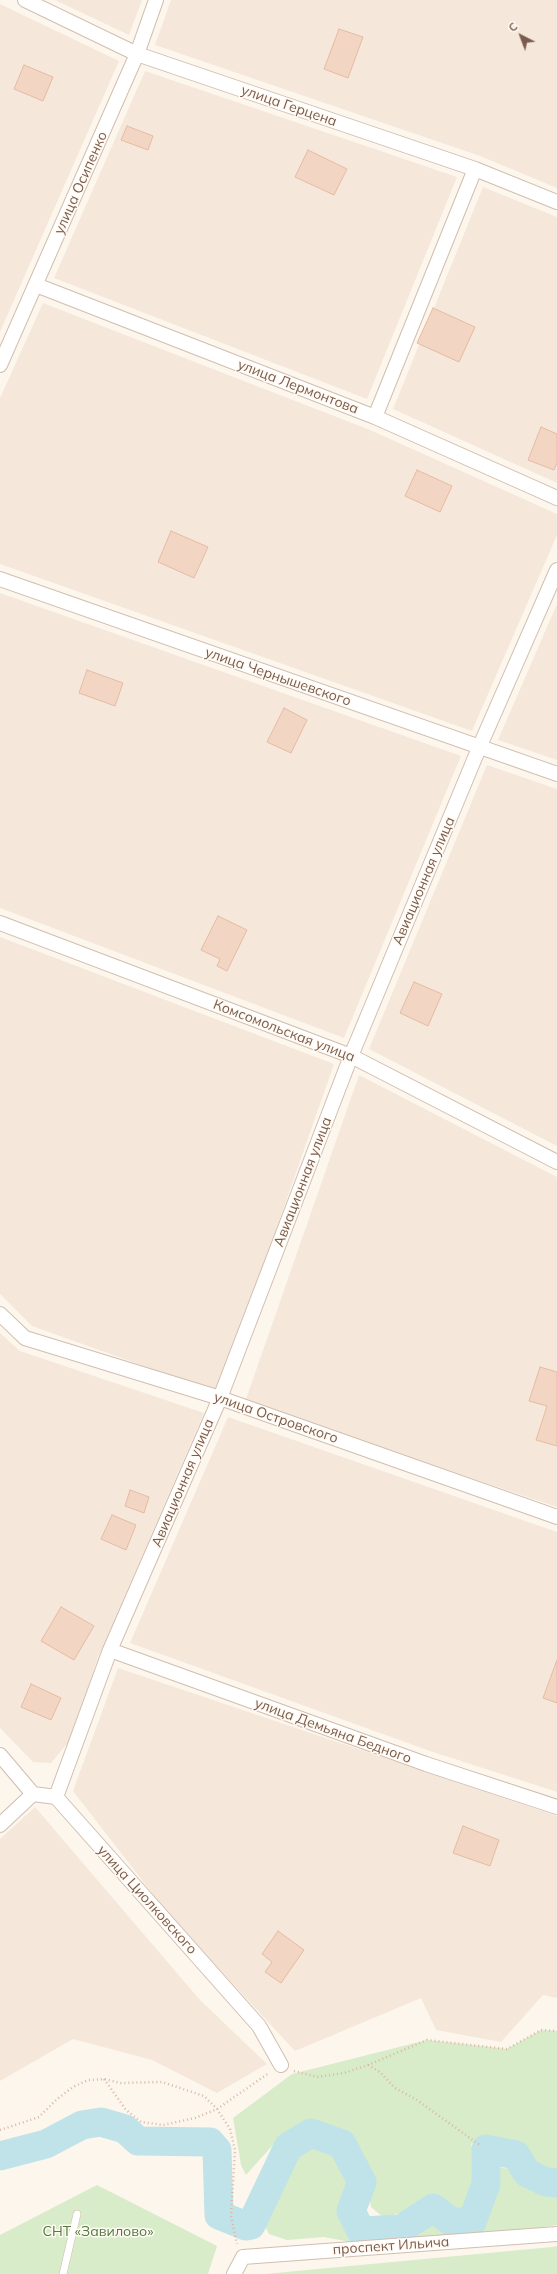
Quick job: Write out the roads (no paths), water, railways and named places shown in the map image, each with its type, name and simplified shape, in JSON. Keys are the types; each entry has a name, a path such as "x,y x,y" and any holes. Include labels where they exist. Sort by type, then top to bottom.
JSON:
{"street":[{"name":"улица Герцена","path":"25,0 137,54 475,169 557,202"},
{"name":"улица Осипенко","path":"0,365 137,54 156,0"},
{"path":"375,417 475,169"},
{"name":"улица Лермонтова","path":"36,285 375,417 557,498"},
{"name":"Авиационная улица","path":"56,1797 110,1650 220,1398 352,1056 480,748 557,570"},
{"name":"улица Чернышевского","path":"0,579 557,774"},
{"name":"Комсомольская улица","path":"0,923 352,1056 557,1162"},
{"name":"улица Островского","path":"0,1314 25,1338 220,1398 557,1517"},
{"name":"улица Демьяна Бедного","path":"110,1650 426,1764 557,1807"},
{"path":"0,1755 33,1794 56,1797"},
{"path":"0,1825 33,1794"},
{"name":"улица Циолковского","path":"56,1797 259,2026 280,2065"},
{"name":"проспект Ильича","path":"234,2274 243,2258 557,2234"}],"lane":[{"path":"63,2274 77,2214"}],"waterway":[{"path":"0,2156 46,2144 82,2125 101,2122 125,2129 138,2141 210,2142 217,2150 219,2215 246,2226 251,2225 288,2147 311,2133 342,2144 362,2182 351,2211 361,2231 401,2229 433,2208 452,2222 472,2222 486,2184 486,2149 516,2155 527,2173 546,2182 557,2183"}],"park label":[{"name":"СНТ «Завилово»","path":"98,2232"}]}
